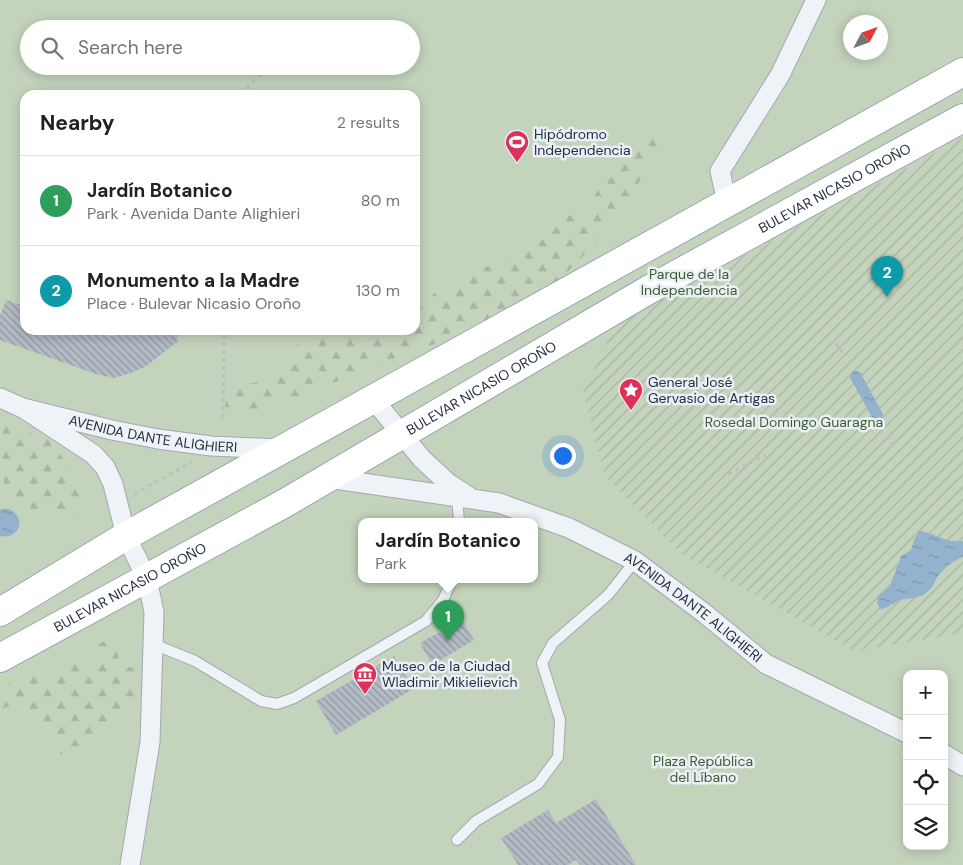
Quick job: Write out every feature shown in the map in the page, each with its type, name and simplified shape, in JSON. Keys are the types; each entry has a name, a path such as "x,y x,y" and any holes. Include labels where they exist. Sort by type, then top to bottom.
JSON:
{"main road":[{"path":"0,612 126,536 963,72"},
{"name":"BULEVAR NICASIO OROÑO","path":"0,658 328,478 650,289 963,118"}],"street":[{"path":"727,203 720,171 780,75 816,0"},
{"name":"AVENIDA DANTE ALIGHIERI","path":"0,398 23,408 112,430 158,439 211,446 283,449"},
{"name":"AVENIDA DANTE ALIGHIERI","path":"373,399 422,459 464,497"},
{"name":"AVENIDA DANTE ALIGHIERI","path":"23,408 93,454 105,467 114,484 126,536 147,579 154,612 150,742 130,865"},
{"name":"AVENIDA DANTE ALIGHIERI","path":"328,478 500,503 569,528 635,562 704,613 766,664 903,731"},
{"path":"948,746 963,748"},
{"path":"948,757 963,766"}],"lane":[{"path":"461,518 464,497"},
{"path":"457,840 476,822 538,784 558,757 560,720 542,663 553,643 608,595 635,562"},
{"path":"153,644 195,661 260,700 277,704 294,698 426,622 443,600 451,583"}],"path":[{"path":"244,90 260,75"},
{"path":"222,418 224,335"},
{"path":"836,343 845,357"},
{"path":"888,435 895,449"},
{"path":"728,474 765,455"},
{"path":"128,497 199,458"}],"green space":[{"name":"Parque de la Independencia","path":"0,0 963,0 963,865 0,865"},
{"path":"649,127 664,139 655,158 619,213 591,248 548,291 475,331 410,352 313,391 259,409 225,407 227,386 275,380 304,335 420,335 420,309 436,291 542,240 563,218 587,209 602,183 616,171 631,146"},
{"name":"Rosedal Domingo Guaragna","path":"963,138 963,633 854,651 682,554 605,476 583,392 615,325"},
{"path":"0,420 51,441 89,496 73,517 38,512 11,500 0,473"},
{"path":"119,636 118,668 139,667 141,703 104,734 76,753 60,754 50,727 32,712 15,705 0,709 0,696 3,685 33,675 52,682 68,663 92,660 98,644"}],"water":[{"path":"855,370 860,372 883,414 882,420 878,422 873,419 849,376"},
{"path":"0,509 9,509 18,517 19,527 12,535 0,536"},
{"path":"919,531 951,541 963,541 963,557 943,570 927,593 915,598 898,601 881,609 877,604 878,596 890,586 901,556 911,550"}],"building":[{"path":"6,300 20,304 20,335 178,335 177,342 145,367 114,378 96,374 0,340 0,316"},
{"path":"462,619 474,640 432,665 420,643"},
{"name":"Museo de la Ciudad Wladimir Mikielievich","path":"394,656 413,689 336,735 316,701"},
{"path":"596,799 636,865 580,865 576,860 568,865 518,865 501,838 548,810 556,823"}],"place":[{"name":"Hipódromo Independencia","path":"517,163"},
{"name":"Monumento a la Madre","path":"887,297"},
{"name":"General José Gervasio de Artigas","path":"631,411"},
{"name":"Jardín Botanico","path":"448,641"},
{"name":"Museo de la Ciudad Wladimir Mikielievich","path":"365,695"}],"park label":[{"name":"Plaza República del Líbano","path":"703,770"}]}
